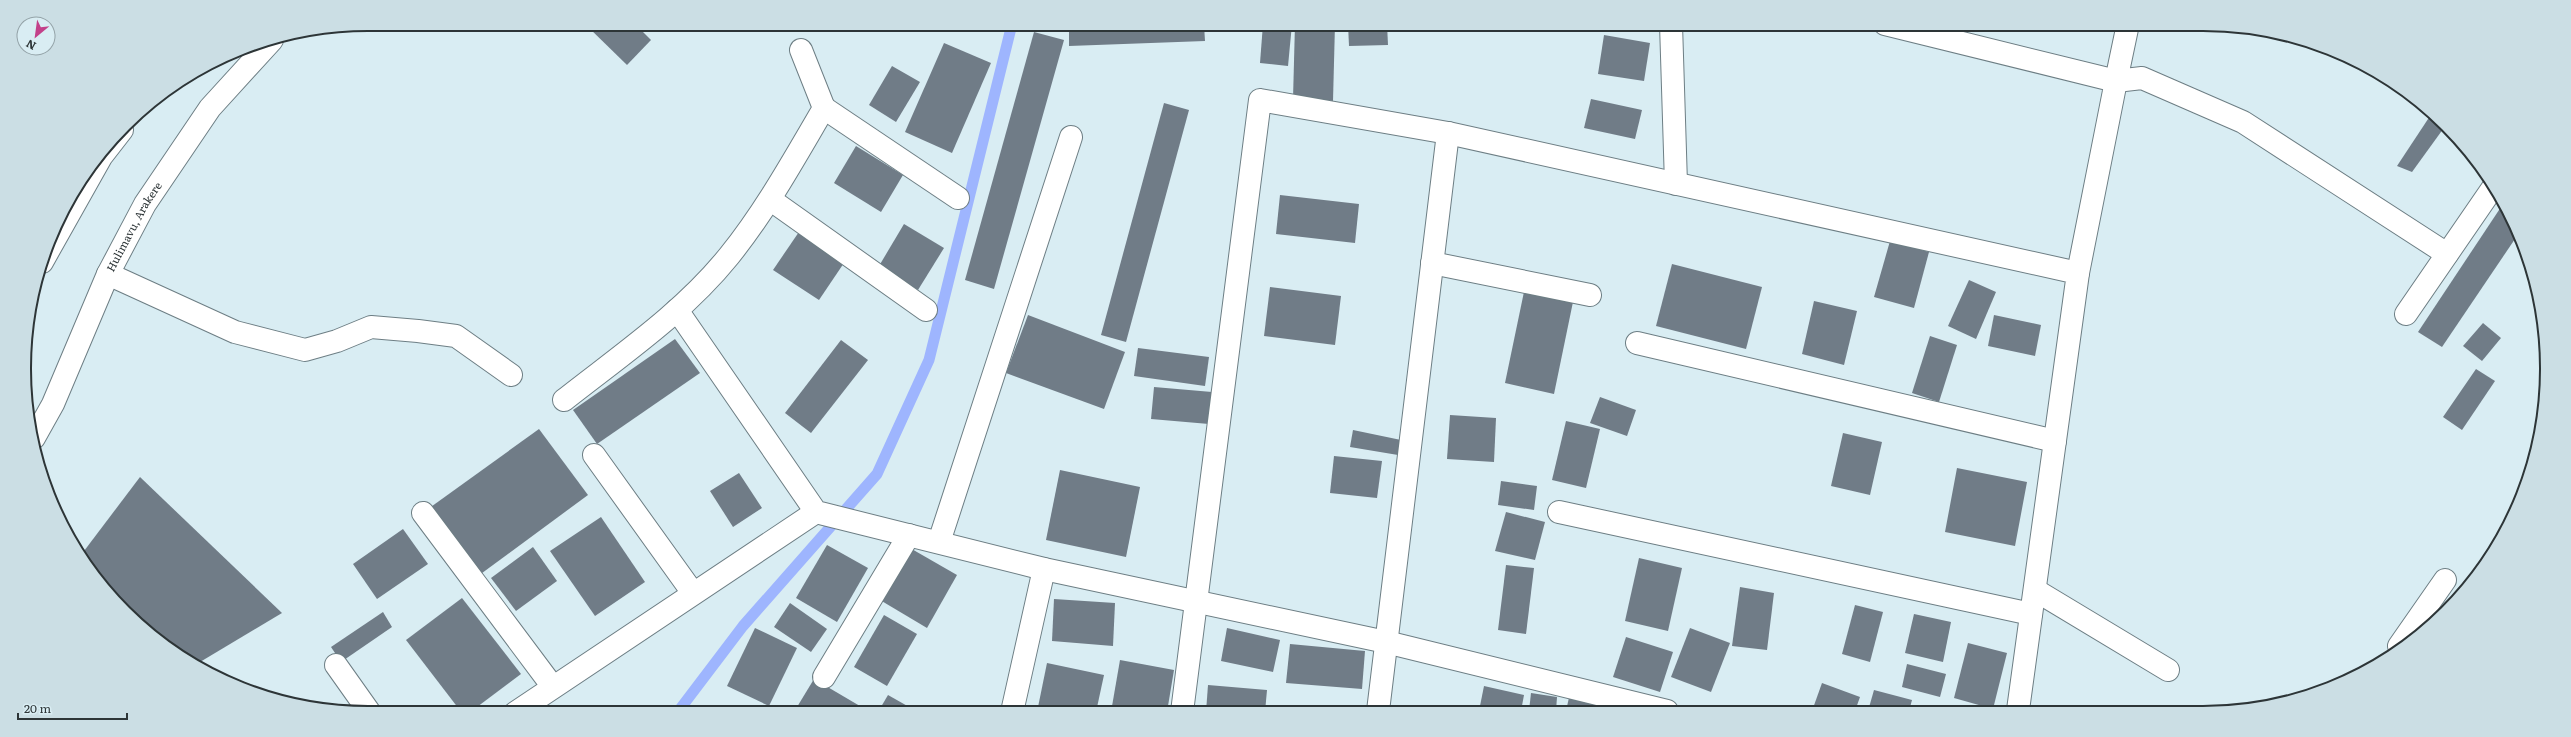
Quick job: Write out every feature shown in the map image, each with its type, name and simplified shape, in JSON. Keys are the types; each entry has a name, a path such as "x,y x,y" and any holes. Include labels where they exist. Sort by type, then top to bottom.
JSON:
{"street":[{"path":"1671,31 1676,184"},
{"path":"1913,31 2116,82 2142,78 2242,122 2447,254"},
{"path":"2019,706 2078,273 2127,31"},
{"name":"Hulimavu, Arakere","path":"37,433 53,404 108,274 145,204 210,108 265,48"},
{"path":"801,50 824,108 958,198"},
{"path":"1183,706 1260,100 1448,133 2078,273"},
{"path":"564,400 677,310 728,257 771,200 824,108"},
{"path":"1379,706 1448,133"},
{"path":"939,542 1071,137"},
{"path":"65,220 84,188"},
{"path":"2406,314 2490,192"},
{"path":"771,200 926,310"},
{"path":"1432,263 1590,295"},
{"path":"108,274 235,332 305,350 337,341 371,328 418,331 456,336 511,375"},
{"path":"677,310 818,512 1044,569 1197,600 1386,642 1647,706"},
{"path":"1637,342 2055,441"},
{"path":"594,455 693,593"},
{"path":"525,706 693,593 818,512"},
{"path":"1559,512 2031,614"},
{"path":"423,513 553,687"},
{"path":"824,677 909,535"},
{"path":"1013,706 1044,569"},
{"path":"2404,639 2445,580"},
{"path":"2035,590 2168,670"},
{"path":"336,666 365,706"}],"building":[{"path":"592,31 642,31 651,40 627,65"},
{"path":"1069,31 1204,31 1205,41 1069,46"},
{"path":"1262,31 1291,31 1288,66 1260,63"},
{"path":"1295,31 1335,31 1333,101 1293,99"},
{"path":"1348,31 1387,31 1388,45 1349,46"},
{"path":"1034,32 1064,40 994,289 965,280"},
{"path":"1604,35 1650,43 1644,81 1598,74"},
{"path":"944,43 991,63 952,153 905,132"},
{"path":"892,66 920,82 896,122 869,105"},
{"path":"1591,99 1642,110 1635,139 1584,128"},
{"path":"1164,103 1189,110 1126,342 1101,335"},
{"path":"2429,118 2442,131 2412,172 2397,166"},
{"path":"856,146 903,175 881,212 834,183"},
{"path":"1280,195 1359,204 1355,243 1276,234"},
{"path":"2500,209 2514,240 2442,347 2418,332"},
{"path":"904,224 944,248 918,290 879,266"},
{"path":"803,226 848,257 819,300 773,270"},
{"path":"1890,241 1929,252 1914,308 1874,297"},
{"path":"1672,264 1762,287 1746,349 1656,326"},
{"path":"1969,280 1996,292 1976,339 1948,326"},
{"path":"1270,287 1341,296 1335,345 1264,336"},
{"path":"1525,287 1574,297 1554,394 1505,383"},
{"path":"1814,301 1857,311 1844,365 1802,354"},
{"path":"1028,315 1125,352 1104,409 1006,373"},
{"path":"1994,315 2041,325 2035,356 1988,346"},
{"path":"2483,323 2501,338 2482,361 2463,346"},
{"path":"1930,336 1957,345 1939,402 1912,393"},
{"path":"675,339 700,373 597,444 573,410"},
{"path":"841,340 868,360 811,433 785,413"},
{"path":"1138,348 1209,357 1205,386 1134,376"},
{"path":"2476,369 2495,381 2462,430 2443,417"},
{"path":"1154,387 1212,392 1209,424 1151,419"},
{"path":"1600,397 1636,410 1627,436 1590,423"},
{"path":"1450,415 1496,418 1494,462 1447,459"},
{"path":"1566,421 1600,429 1586,488 1552,480"},
{"path":"539,429 588,495 478,576 428,509"},
{"path":"1353,430 1401,440 1398,455 1350,447"},
{"path":"1843,433 1882,442 1870,495 1831,486"},
{"path":"1334,456 1382,461 1377,498 1330,493"},
{"path":"1957,468 2027,482 2015,546 1945,532"},
{"path":"1060,470 1140,487 1126,557 1046,540"},
{"path":"739,473 762,508 733,527 710,491"},
{"path":"140,477 282,613 201,661 163,636 130,607 101,574 84,550"},
{"path":"1501,481 1537,486 1534,510 1498,505"},
{"path":"1506,512 1545,522 1535,560 1495,551"},
{"path":"601,517 645,582 595,616 550,551"},
{"path":"403,529 428,564 377,599 353,564"},
{"path":"827,545 868,568 837,622 796,598"},
{"path":"533,547 557,581 516,611 491,578"},
{"path":"910,548 957,575 927,628 880,600"},
{"path":"1639,558 1682,568 1668,631 1625,621"},
{"path":"1506,565 1534,568 1526,634 1498,630"},
{"path":"1740,587 1774,593 1767,650 1732,646"},
{"path":"462,598 521,674 478,706 457,706 406,640"},
{"path":"1054,599 1115,603 1113,646 1052,641"},
{"path":"790,603 827,629 811,652 774,627"},
{"path":"1855,605 1883,612 1870,662 1842,654"},
{"path":"383,612 392,627 341,662 331,647"},
{"path":"1914,614 1951,622 1943,662 1905,653"},
{"path":"884,615 917,634 887,686 854,667"},
{"path":"755,628 797,648 769,706 727,686"},
{"path":"1227,628 1280,640 1273,672 1221,661"},
{"path":"1690,628 1730,643 1711,692 1671,677"},
{"path":"1626,637 1673,652 1660,692 1613,677"},
{"path":"1968,643 2007,653 1994,706 1982,706 1954,698"},
{"path":"1290,644 1365,651 1362,689 1286,683"},
{"path":"1120,660 1174,670 1168,706 1112,706"},
{"path":"1047,663 1104,675 1097,706 1038,706"},
{"path":"1907,664 1946,674 1940,697 1902,687"},
{"path":"814,679 860,706 798,706"},
{"path":"1822,683 1860,697 1857,706 1814,706"},
{"path":"1208,685 1267,690 1266,706 1206,706"},
{"path":"1484,686 1524,695 1522,706 1480,706"},
{"path":"1874,690 1912,700 1910,706 1869,706"},
{"path":"1531,693 1557,697 1556,706 1530,706"},
{"path":"1570,693 1610,701 1609,706 1567,706"},
{"path":"888,695 907,706 882,706"}],"waterway":[{"path":"682,706 743,626 877,474 929,360 1010,31"}]}
